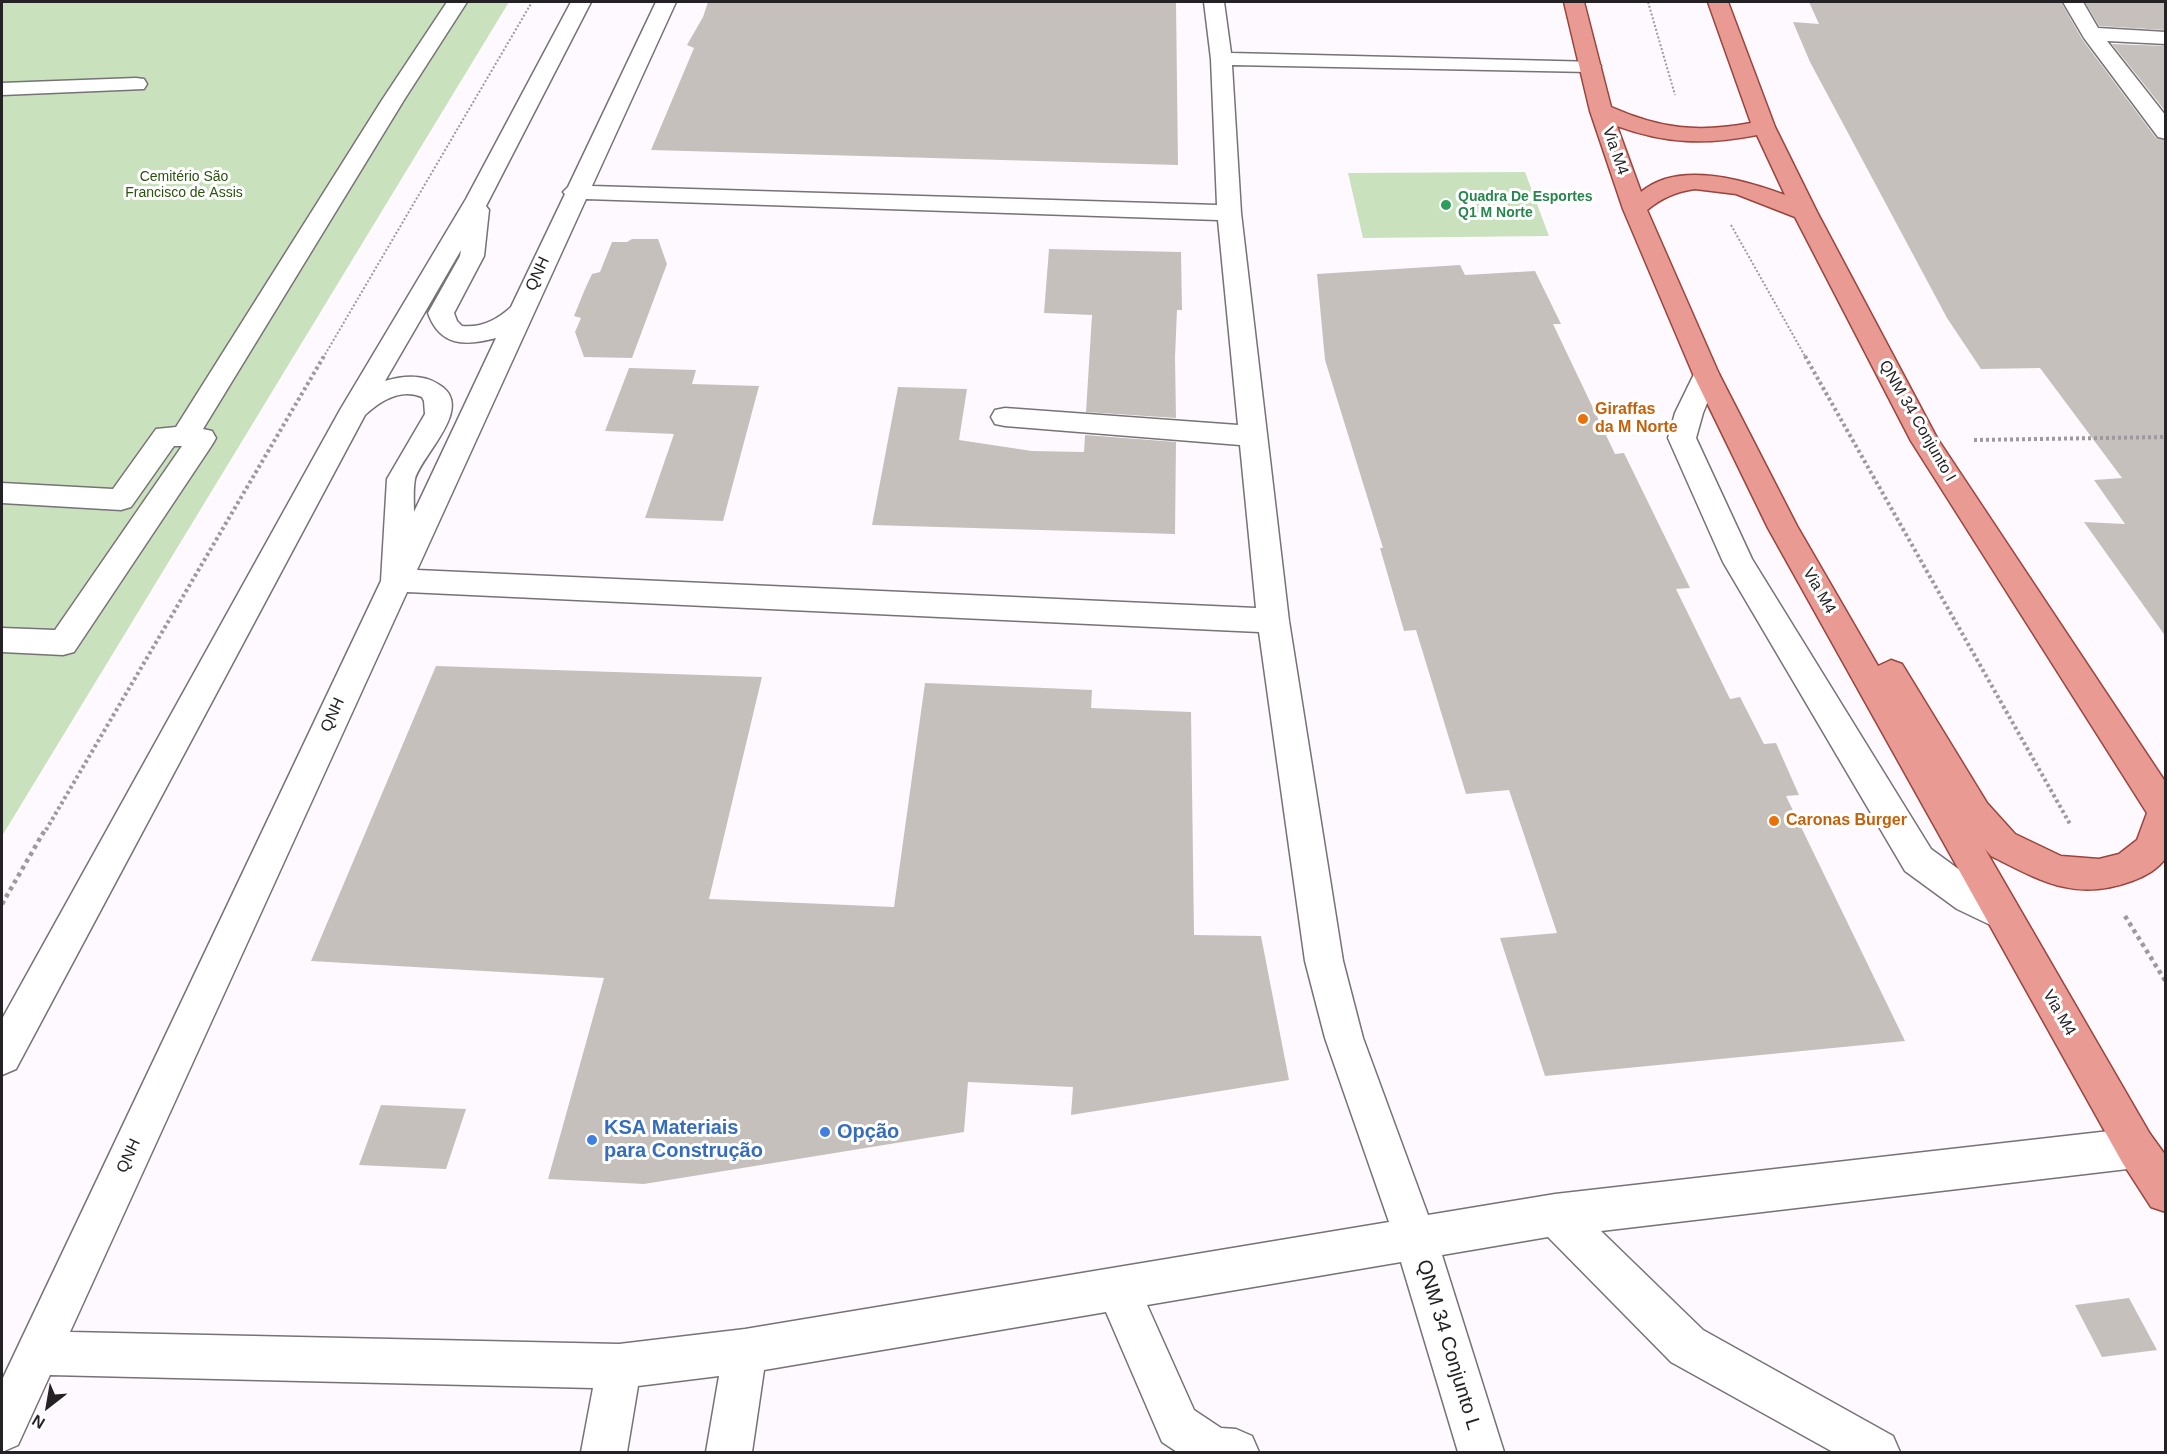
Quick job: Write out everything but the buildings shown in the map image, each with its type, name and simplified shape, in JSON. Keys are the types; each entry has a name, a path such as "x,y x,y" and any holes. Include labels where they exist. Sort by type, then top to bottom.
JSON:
{"main road":[{"name":"Via M4","path":"1574,2 1601,111 1635,209 1706,374 1783,528 2136,1148 2166,1192"},
{"name":"QNM 34 Conjunto I","path":"1718,2 1764,127 1805,212 1924,441 2165,813"},
{"path":"1601,111 1638,127 1687,136 1710,136 1764,127"},
{"path":"1635,209 1645,197 1659,189 1682,183 1707,182 1770,196 1805,212"},
{"path":"1783,528 1859,620 1975,813 2003,844 2057,871 2099,875 2129,867 2151,850 2165,813"}],"street":[{"path":"184,436 393,100 457,2"},
{"path":"2,1056 354,410 478,199 581,2"},
{"name":"QNH","path":"2,1429 575,192 666,2"},
{"name":"QNM 34 Conjunto L","path":"1214,2 1221,58 1228,213 1273,621 1324,961 1344,1038 1415,1237 1481,1452"},
{"path":"2073,2 2091,34 2166,132"},
{"path":"2091,34 2166,38"},
{"path":"1221,58 1590,66"},
{"path":"2,89 136,84"},
{"path":"575,192 1228,213"},
{"path":"478,199 472,256 441,314 442,322 449,330 460,334 481,334 501,329 513,322 520,313"},
{"path":"1706,374 1689,413 1682,438 1738,562 1918,860 1970,898 2003,915"},
{"path":"354,410 362,400 374,393 404,385 429,390 436,396 440,405 439,414 401,479 396,580 1273,621"},
{"path":"1005,417 1253,436"},
{"path":"2,493 121,500 166,436 202,438 63,643 2,640"},
{"path":"37,1353 619,1366 745,1352 1555,1215 2136,1148"},
{"path":"1555,1215 1687,1346 1877,1452"},
{"path":"1117,1288 1178,1426 1214,1450 1236,1452"},
{"path":"729,1452 745,1352"},
{"path":"604,1452 619,1366"}],"path":[{"path":"2,904 532,2"},
{"path":"1648,2 1687,136"},
{"path":"1707,182 2099,875 2166,982"},
{"path":"1924,441 2166,437"}],"green space":[{"name":"Cemitério São Francisco de Assis","path":"2,2 509,2 2,836"},
{"name":"Quadra De Esportes Q1 M Norte","path":"1525,172 1549,236 1363,238 1348,173"}],"place":[{"name":"Quadra De Esportes Q1 M Norte","path":"1446,205"},
{"name":"Giraffas da M Norte","path":"1583,419"},
{"name":"Caronas Burger","path":"1774,821"},
{"name":"Opção","path":"825,1132"},
{"name":"KSA Materiais para Construção","path":"592,1140"}]}
